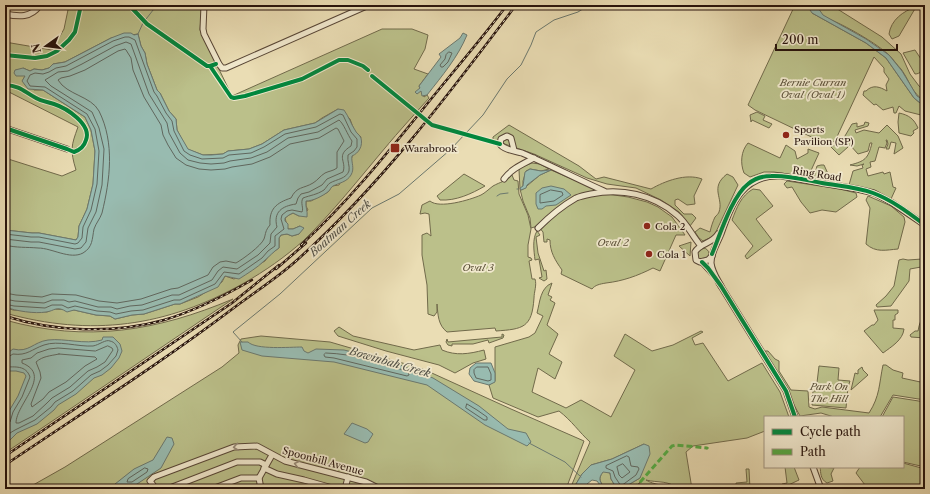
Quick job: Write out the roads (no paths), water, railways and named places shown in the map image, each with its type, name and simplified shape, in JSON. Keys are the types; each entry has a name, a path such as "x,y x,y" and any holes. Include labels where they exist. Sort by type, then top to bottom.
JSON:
{"street":[{"path":"5,14 25,16 33,13 40,5"},
{"path":"204,5 204,34 219,64 222,68 226,68 369,5"},
{"path":"5,128 68,149"},
{"path":"514,150 604,191"},
{"path":"504,179 515,168 534,158"},
{"name":"Ring Road","path":"700,247 715,238 743,189 755,180 770,176 810,181 874,193 891,202 925,225"},
{"path":"538,228 552,213 578,197 604,191 632,193 645,196 666,207 678,216 700,247"},
{"name":"Ring Road","path":"712,255 723,226"},
{"path":"720,286 713,269 712,255 709,247 700,247 695,252 695,258 708,268 720,286 786,391 795,416"},
{"path":"702,262 708,260 712,255"},
{"name":"Spoonbill Avenue","path":"156,489 150,482 154,477 234,447 257,446 285,462 366,482 380,489"},
{"path":"261,489 258,478 272,455"},
{"path":"167,489 237,462 260,462 265,467 277,474 336,489"},
{"path":"813,468 820,489"},
{"path":"345,489 348,477"},
{"path":"212,489 241,478 258,478"}],"water":[{"path":"816,5 823,15 866,39 889,55 902,71 917,96 925,101 925,107 914,98 886,58 866,43 812,13 808,7"},
{"path":"124,33 131,33 134,35 138,34 157,90 169,111 176,119 177,130 188,149 203,155 211,155 223,154 228,151 249,149 262,144 284,130 315,123 338,109 344,110 361,138 360,149 352,156 353,168 351,175 343,182 332,186 324,195 306,201 307,217 299,216 293,213 285,218 285,221 288,224 288,229 293,229 300,226 304,228 299,234 292,236 287,234 281,235 279,238 279,248 258,266 239,279 225,276 218,287 180,304 175,304 144,314 115,319 110,316 96,315 74,310 67,312 58,309 36,313 5,307 5,230 39,233 76,240 78,237 79,226 87,209 93,184 95,151 91,130 85,117 43,90 28,89 22,81 25,76 16,76 14,73 15,70 23,68 30,71 34,69 42,70 49,68 53,64 65,62 111,38"},
{"path":"463,33 467,35 454,59 444,73 427,95 422,96 421,91 417,94 415,92 420,88 419,86 441,57 439,54 460,38"},
{"path":"530,169 541,171 551,170 540,175 527,185 526,188 521,190 520,188 523,186 525,172"},
{"path":"551,186 564,189 571,195 556,205 538,209 536,204 536,193 542,188"},
{"path":"103,337 113,337 120,344 122,351 119,358 111,368 102,375 94,378 76,394 58,405 37,424 17,433 5,445 5,425 9,411 18,396 26,376 24,373 16,371 5,371 5,355 13,349 23,350 48,340 88,342 102,340"},
{"path":"240,342 248,342 252,345 265,347 302,347 304,351 308,353 316,349 344,350 390,361 433,378 479,406 508,429 526,433 531,442 527,446 485,425 427,385 334,362 262,356 242,350"},
{"path":"476,363 491,363 495,373 495,382 489,385 474,381 469,374 470,368"},
{"path":"352,423 367,429 373,434 368,442 365,443 344,434"},
{"path":"167,437 172,438 174,444 161,468 134,486 122,487 115,484 134,469 153,460"},
{"path":"644,444 649,446 650,454 640,478 628,485 625,489 617,489 611,479 610,473 603,472 600,479 604,489 597,489 600,485 597,481 592,480 587,484 589,488 594,489 573,489 582,474 591,465 612,459"}],"waterway":[{"path":"138,34 143,23 157,5"},
{"name":"Boatman Creek","path":"242,342 233,332 280,294 372,208 399,194 450,150 483,115 507,79 521,65 536,32 554,20 578,12 589,5"},
{"path":"497,196 508,193"},
{"name":"Bowinbah Creek","path":"529,443 565,462 581,477"}],"railway":[{"path":"301,245 334,213 380,162 507,5"},
{"path":"5,465 179,348 274,279 296,261 357,202 385,170 439,106 516,5"},
{"path":"276,269 306,243"},
{"path":"5,456 232,303 279,265"},
{"path":"5,316 43,325 64,328 125,328 164,320 198,308 252,280"}],"place":[{"name":"Sports Pavilion (SP)","path":"786,135"},
{"name":"Warabrook","path":"395,148"},
{"name":"Cola 2","path":"647,226"},
{"name":"Cola 1","path":"649,254"}],"park label":[{"name":"Bernie Curran Oval (Oval 1)","path":"813,88"},
{"name":"Oval 2","path":"613,242"},
{"name":"Oval 3","path":"478,267"},
{"name":"Park On The Hill","path":"829,392"}]}
